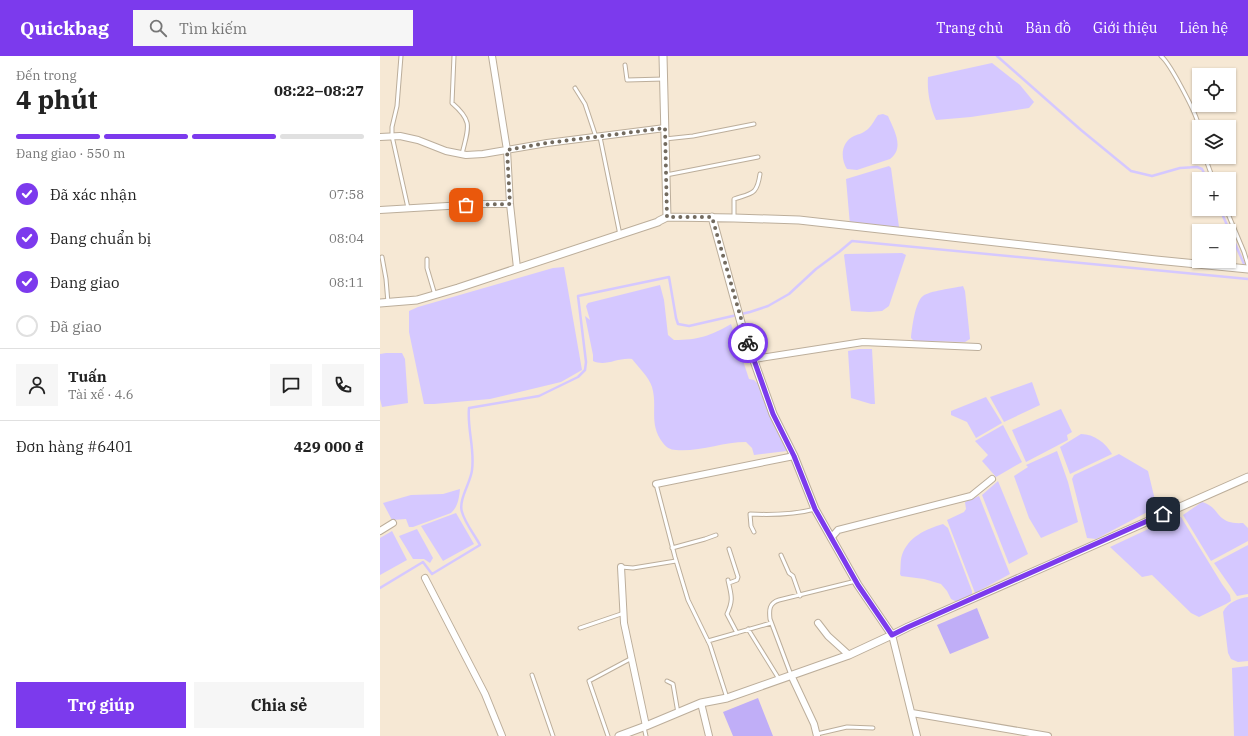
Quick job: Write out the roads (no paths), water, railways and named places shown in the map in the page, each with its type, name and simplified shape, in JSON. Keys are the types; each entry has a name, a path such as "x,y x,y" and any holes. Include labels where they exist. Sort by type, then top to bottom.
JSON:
{"street":[{"path":"492,56 507,150 510,204 517,268"},
{"path":"663,56 667,217"},
{"path":"380,137 400,136 418,140 446,151 462,154 483,154 665,128"},
{"path":"380,210 481,204 510,204"},
{"path":"380,304 418,300 435,295 620,235 658,222 667,217 799,220 1248,269"},
{"path":"712,217 740,319 773,414 794,456 815,509 856,581 892,635 917,736"},
{"path":"754,359 863,342 978,347"},
{"path":"656,484 794,456"},
{"path":"619,736 645,727 701,703 727,698 849,655 908,627 1248,477"},
{"path":"831,538 838,530 971,496 992,480"},
{"path":"380,531 393,524"},
{"path":"621,567 624,623 645,727"},
{"path":"426,578 485,694 502,736"},
{"path":"818,623 828,636 849,655"},
{"path":"791,675 814,724 817,735"},
{"path":"701,703 709,736"},
{"path":"912,713 1048,736"}],"lane":[{"path":"401,56 397,106 392,127 392,136 408,208"},
{"path":"454,56 452,103 465,116 468,123 468,131 462,154"},
{"path":"1161,56 1172,70 1197,120"},
{"path":"625,65 627,80 664,79"},
{"path":"575,88 585,104 598,137 620,235"},
{"path":"665,139 693,136 754,124"},
{"path":"666,175 758,157"},
{"path":"734,218 734,199 751,194 755,191 759,182 760,174"},
{"path":"1229,216 1248,265"},
{"path":"382,257 388,303"},
{"path":"427,260 427,268 435,295"},
{"path":"656,484 672,548 688,600 708,641 727,698"},
{"path":"754,532 751,526 750,514 775,515 800,513 815,509"},
{"path":"672,548 705,540 716,535"},
{"path":"729,549 738,577 737,580 729,581 732,599 727,614 737,633"},
{"path":"781,555 789,573 793,576 800,596"},
{"path":"621,567 633,568 676,561"},
{"path":"791,675 771,623 769,610 770,605 774,602 856,581"},
{"path":"580,628 624,613"},
{"path":"708,641 771,623"},
{"path":"748,629 779,680"},
{"path":"608,736 589,680 632,658"},
{"path":"532,675 552,736"},
{"path":"667,681 673,684 678,713"},
{"path":"645,727 646,736"},
{"path":"817,735 847,727 873,728"}],"waterway":[{"path":"997,56 1081,130 1131,171 1152,176 1180,168 1197,167 1202,169 1204,172"},
{"path":"1223,216 1244,264"},
{"path":"380,588 423,562 432,574 480,545 465,520 461,507 471,475 473,462 469,408 539,396 578,377 585,370 586,362 578,296 669,277 678,324 689,326 750,312 768,306 789,294 816,269 852,241 1248,279"}]}
